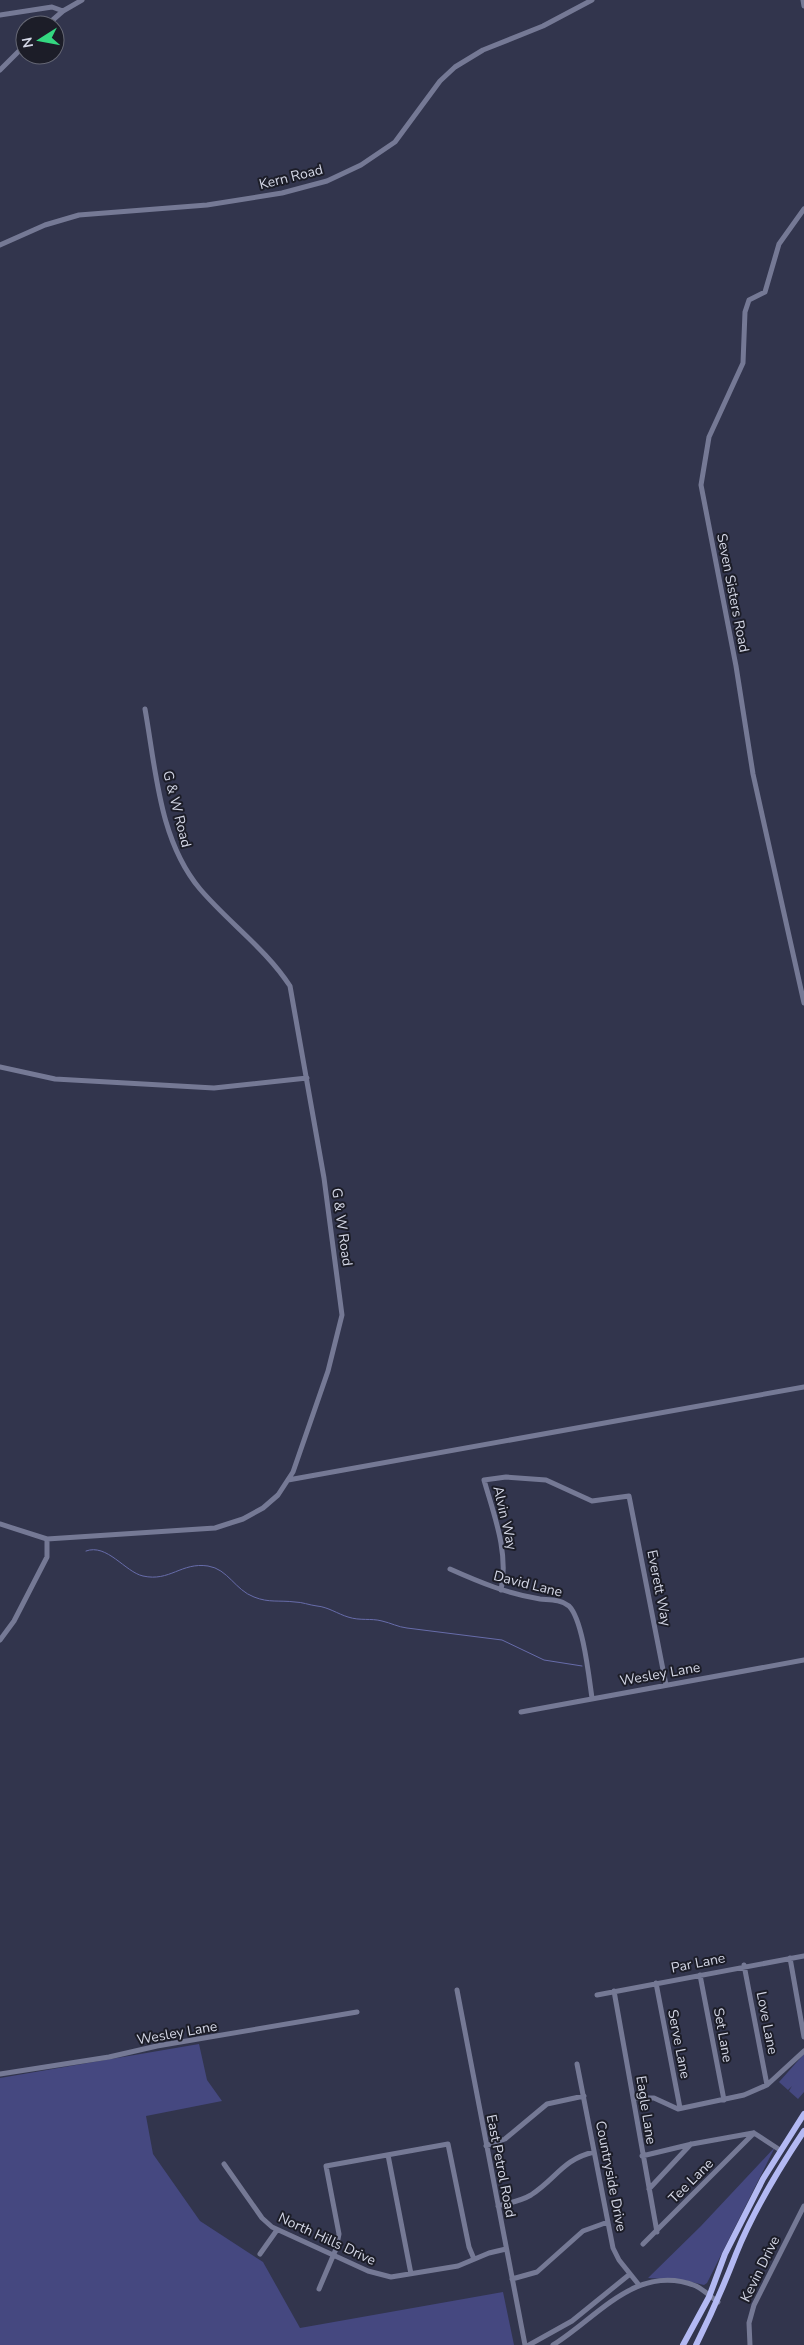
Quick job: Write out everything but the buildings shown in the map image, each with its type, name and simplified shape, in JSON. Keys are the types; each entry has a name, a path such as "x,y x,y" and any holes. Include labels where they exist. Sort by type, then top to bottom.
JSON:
{"main road":[{"path":"800,2138 802,2117"},
{"path":"683,2345 709,2297 725,2254 780,2150 802,2117"},
{"path":"696,2345 718,2302 735,2256 772,2184 804,2131"}],"street":[{"path":"58,15 82,0"},
{"name":"Kern Road","path":"0,245 45,225 79,215 207,205 282,193 327,181 361,165 395,142 440,80 455,66 484,50 543,26 592,0"},
{"path":"803,0 804,6"},
{"path":"0,15 52,7 63,11"},
{"path":"0,70 15,55"},
{"name":"Seven Sisters Road","path":"804,209 779,244 765,292 749,300 745,312 743,363 709,437 701,485 736,666 753,774 804,1003"},
{"name":"G & W Road","path":"0,1524 47,1539 215,1528 243,1519 263,1508 278,1495 297,1464 328,1371 342,1315 324,1178 290,986 277,966 201,889 187,871 174,848 164,815 145,709"},
{"path":"0,1067 55,1078 214,1088 307,1078"},
{"path":"288,1480 804,1387"},
{"name":"Everett Way","path":"484,1480 506,1478 546,1480 592,1501 629,1496 666,1685"},
{"name":"Alvin Way","path":"484,1480 502,1547 504,1578 502,1590"},
{"path":"0,1640 14,1620 47,1558 47,1539"},
{"name":"David Lane","path":"450,1569 502,1590 535,1598 555,1599 569,1607 581,1636 592,1698"},
{"name":"Wesley Lane","path":"521,1712 804,1660"},
{"name":"Par Lane","path":"597,1995 804,1956"},
{"path":"790,1958 804,2037"},
{"name":"Love Lane","path":"744,1966 767,2085"},
{"name":"Set Lane","path":"700,1975 724,2100"},
{"name":"Serve Lane","path":"656,1983 680,2108"},
{"name":"East Petrol Road","path":"457,1990 525,2345"},
{"name":"Eagle Lane","path":"614,1991 657,2232"},
{"name":"Wesley Lane","path":"0,2074 109,2057 157,2046 357,2012"},
{"path":"633,2098 654,2098 672,2107 680,2108 744,2095 767,2085 804,2051"},
{"name":"Countryside Drive","path":"577,2064 615,2254 639,2285"},
{"path":"486,2146 505,2139 547,2104 584,2096"},
{"path":"642,2156 692,2144 754,2133 780,2150"},
{"name":"Tee Lane","path":"642,2244 657,2232 754,2133"},
{"path":"319,2289 334,2256 338,2242 338,2227 326,2166 388,2154 448,2144 469,2247 474,2259"},
{"path":"649,2188 692,2144"},
{"path":"498,2206 530,2195 570,2160 594,2152"},
{"path":"388,2154 411,2274"},
{"name":"North Hills Drive","path":"224,2164 262,2218 277,2230 382,2276 411,2274 458,2266 506,2249"},
{"name":"Kevin Drive","path":"750,2345 749,2323 754,2305 804,2206"},
{"path":"512,2279 537,2272 583,2231 608,2222"},
{"path":"260,2254 277,2230"},
{"path":"529,2345 572,2321 630,2274"},
{"path":"553,2345 618,2296 639,2285 663,2281 681,2282 698,2287 718,2302"}],"shaded area":[{"path":"199,2044 207,2080 222,2101 146,2116 153,2154 200,2221 263,2262 300,2328 503,2292 514,2345 0,2345 0,2078"},
{"path":"804,2054 804,2092 798,2099 789,2091 792,2086 788,2090 779,2082"},
{"path":"775,2147 707,2283 704,2285 683,2280 648,2278 701,2226"}],"waterway":[{"path":"86,1551 94,1550 109,1554 129,1569 143,1576 161,1576 190,1567 208,1566 221,1571 247,1594 259,1599 303,1603 325,1608 352,1618 378,1620 404,1627 502,1640 544,1660 582,1666"}]}
